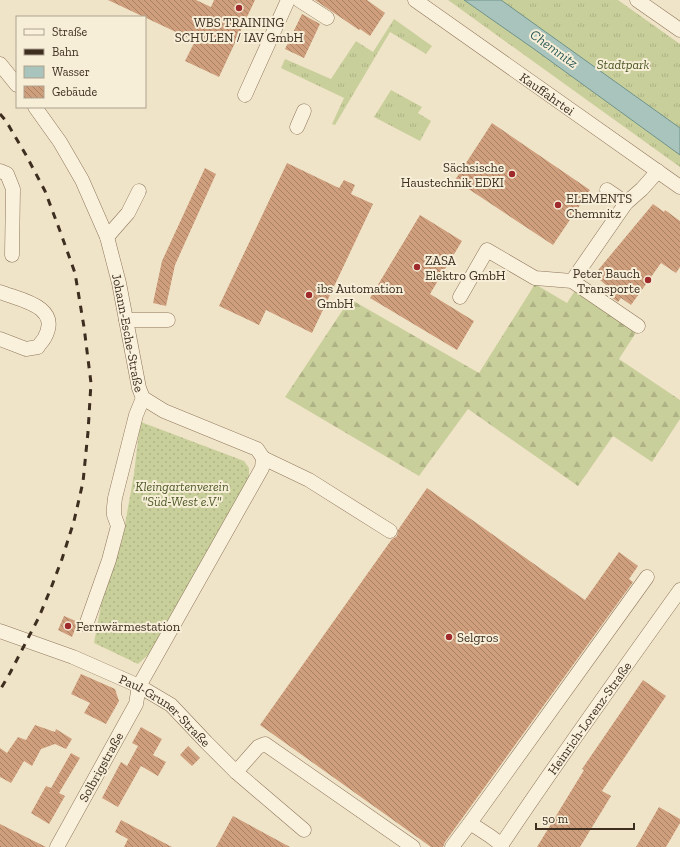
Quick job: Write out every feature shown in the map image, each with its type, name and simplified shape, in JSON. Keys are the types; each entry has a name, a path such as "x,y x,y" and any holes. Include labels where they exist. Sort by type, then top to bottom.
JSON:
{"street":[{"path":"244,94 288,0"},
{"path":"299,0 327,18"},
{"name":"Kauffahrtei","path":"415,0 680,187"},
{"path":"637,0 680,30"},
{"path":"0,64 16,84"},
{"name":"Johann-Esche-Straße","path":"36,108 60,142 82,180 107,237 119,283 139,388 144,398 164,411 257,449 263,458 309,480 390,531"},
{"path":"297,127 304,111"},
{"path":"0,171 7,174 13,189 12,255"},
{"path":"572,281 626,203 642,189 658,171"},
{"path":"607,190 626,203"},
{"path":"107,237 128,213 139,192"},
{"path":"460,297 487,250 535,278 572,281 638,326"},
{"path":"0,292 36,305 47,314 49,327 45,337 38,347 26,348 0,339"},
{"path":"126,320 168,320"},
{"path":"86,625 109,560 118,526 114,514 115,498 136,415 144,398"},
{"path":"139,686 262,468 263,458"},
{"path":"452,847 647,577"},
{"name":"Heinrich-Lorenz-Straße","path":"501,846 604,696 680,590"},
{"name":"Paul-Gruner-Straße","path":"0,632 73,657 139,686 171,705 236,772 304,830"},
{"name":"Solbrigstraße","path":"56,847 136,704 139,686"},
{"path":"236,772 258,747 266,744 413,847"},
{"path":"470,823 490,836 501,846"}],"green space":[{"name":"Stadtpark","path":"448,0 618,0 680,44 680,167"},
{"path":"394,19 432,46 426,54 390,32 335,125 332,124 344,98 281,68 285,59 331,79 356,41 373,52"},
{"path":"391,90 422,107 418,113 431,121 420,141 374,117"},
{"path":"535,284 567,303 576,289 637,331 619,359 680,400 680,419 652,462 613,436 578,486 468,409 419,476 285,397 350,299 479,373"},
{"name":"Kleingartenverein \"Süd-West e.V.\"","path":"141,422 244,461 249,468 249,479 149,654 138,664 94,643 102,600 122,541 134,474"}],"water":[{"name":"Chemnitz","path":"464,0 501,0 680,128 680,155 534,49"}],"building":[{"path":"108,0 196,0 211,7 214,0 255,0 219,77 185,61 195,41 146,18 146,16 142,16"},
{"path":"315,0 367,0 385,13 370,36"},
{"path":"302,14 320,24 304,58 285,49"},
{"path":"492,123 590,190 553,245 455,180"},
{"path":"287,163 339,188 344,180 355,185 351,194 373,204 312,333 266,310 259,325 219,306"},
{"path":"205,168 216,174 175,265 166,306 153,303 162,261"},
{"path":"653,204 664,212 665,210 680,221 680,267 676,273 661,263 631,305 621,298 618,302 608,295 612,290 594,275"},
{"name":"ZASA Elektro GmbH","path":"420,215 462,241 430,294 474,321 457,350 370,298"},
{"path":"427,488 585,600 619,552 638,566 629,579 633,582 445,842 443,847 431,847 260,725 392,539 397,536 398,530"},
{"name":"Fernwärmestation","path":"64,616 78,622 72,637 58,630"},
{"path":"81,674 115,689 119,701 106,724 84,713 90,703 71,694"},
{"path":"643,680 666,696 602,791 611,796 580,847 537,847 584,770 582,769"},
{"path":"35,725 55,732 56,729 72,739 66,749 55,744 41,749 32,766 24,761 11,783 0,777 0,748 7,753 18,737 26,740"},
{"path":"141,727 162,739 153,755 166,762 158,776 141,766 118,807 102,798 121,762 127,766 138,746 132,743"},
{"path":"188,746 200,758 192,766 180,755"},
{"path":"71,753 80,758 59,793 65,796 49,824 31,813 46,786 51,788"},
{"path":"659,807 680,819 680,823 666,847 636,847"},
{"path":"233,816 290,847 216,847"},
{"path":"121,820 172,847 124,847 128,839 115,832"},
{"path":"0,824 46,847 0,847"}],"railway":[{"path":"0,114 6,121 26,155 45,191 75,273 91,383 83,482 74,521 62,559 39,617 0,690"}],"place":[{"name":"WBS TRAINING SCHULEN / IAV GmbH","path":"239,8"},
{"name":"Sächsische Haustechnik EDKI","path":"512,174"},
{"name":"ELEMENTS Chemnitz","path":"558,205"},
{"name":"ZASA Elektro GmbH","path":"417,267"},
{"name":"Peter Bauch Transporte","path":"648,280"},
{"name":"ibs Automation GmbH","path":"309,295"},
{"name":"Fernwärmestation","path":"68,626"},
{"name":"Selgros","path":"449,637"}]}
